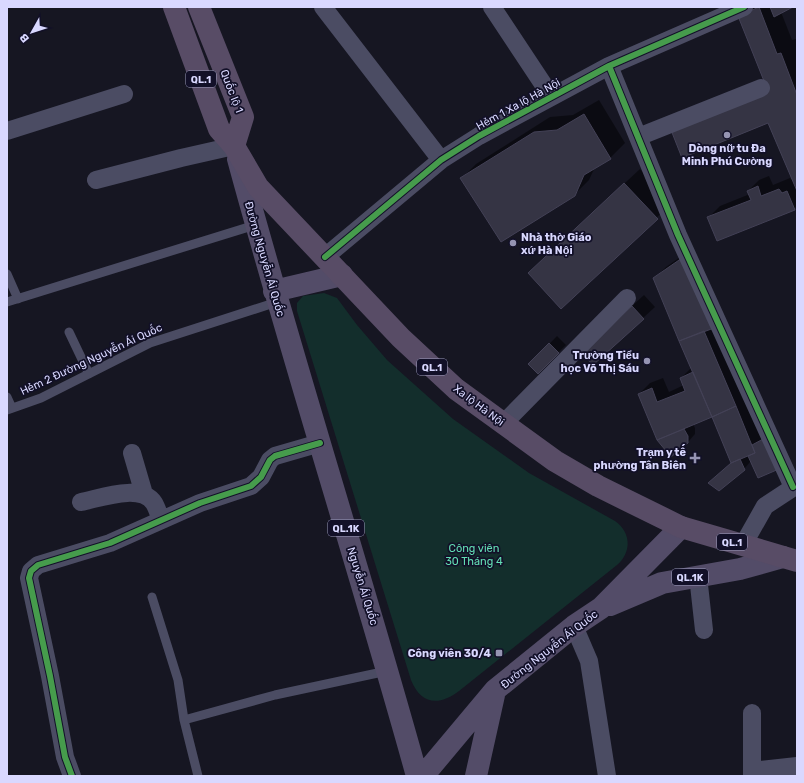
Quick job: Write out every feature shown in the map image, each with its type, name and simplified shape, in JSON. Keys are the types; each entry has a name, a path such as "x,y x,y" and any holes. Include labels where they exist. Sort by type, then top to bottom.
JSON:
{"highway":[{"name":"QL.1","path":"174,7 219,129 234,146"},
{"name":"Quốc lộ 1","path":"199,7 243,117 234,146"},
{"name":"Xa lộ Hà Nội","path":"234,146 258,187 401,338 456,389 503,424 555,461 592,482 681,527 790,559"}],"main road":[{"name":"Đường Nguyễn Ái Quốc","path":"234,146 275,296 298,372"},
{"path":"275,296 342,275"},
{"name":"Nguyễn Ái Quốc","path":"298,372 390,678"},
{"name":"Đường Nguyễn Ái Quốc","path":"422,776 495,690 574,626 601,608 681,527"},
{"name":"QL.1K","path":"601,608 662,584 790,559"},
{"name":"QL.1K","path":"390,678 417,776"},
{"path":"476,776 495,690"}],"street":[{"path":"323,7 441,160"},
{"path":"492,7 551,96"},
{"name":"Hẻm 1 Xa lộ Hà Nội","path":"325,257 441,160 480,136 551,96 609,66 744,7"},
{"path":"609,66 678,235 795,486 765,506 743,545"},
{"path":"638,137 761,88"},
{"path":"7,131 124,94"},
{"path":"96,180 234,146"},
{"path":"503,424 628,298"},
{"path":"72,776 65,757 50,676 29,578 32,571 38,565 110,543 200,503 251,486 261,477 270,460 275,456 320,443"},
{"path":"132,453 144,494"},
{"path":"81,502 133,492 144,494 154,503 161,520"},
{"path":"698,576 704,630"},
{"path":"574,626 589,661 607,776"},
{"path":"752,712 752,773 797,766"}],"lane":[{"path":"7,302 256,225"},
{"path":"7,274 18,298"},
{"name":"Hẻm 2 Đường Nguyễn Ái Quốc","path":"10,409 41,398 161,338 275,296"},
{"path":"68,332 89,374"},
{"path":"7,397 10,409"},
{"path":"152,597 178,680 184,720 198,776"},
{"path":"184,720 275,695 390,678"}],"green space":[{"name":"Công viên 30 Tháng 4","path":"324,293 337,298 357,325 387,360 453,419 529,473 615,521 627,536 628,542 625,554 617,565 459,691 452,696 438,701 425,698 415,688 411,680 297,311 297,303 303,296"}],"building":[{"path":"759,7 777,54 781,53 797,95 797,191 768,123 682,158 671,130 766,86 738,16"},
{"path":"770,7 793,7 774,17"},
{"path":"584,114 611,159 584,175 575,196 501,242 460,178 534,132 557,130"},
{"path":"624,183 658,219 561,309 528,273"},
{"path":"758,186 761,196 779,189 782,193 787,191 795,210 717,241 707,217 751,200 747,191"},
{"path":"682,258 714,328 679,341 653,278"},
{"path":"632,306 644,319 593,365 581,352"},
{"path":"704,331 736,406 712,417 679,341"},
{"path":"549,343 559,353 538,374 528,364"},
{"path":"693,372 712,417 657,440 638,394 652,388 657,402 685,391 680,378"},
{"path":"736,406 755,453 731,463 712,417"},
{"path":"684,429 688,436 688,443 671,457 657,440"},
{"path":"765,438 779,469 758,478 748,456 755,453 752,445"},
{"path":"740,459 745,470 719,491 708,483 731,463"}],"cycle path":[{"path":"325,257 441,160 479,136 609,66 744,7"},
{"path":"609,66 678,235 793,487"},
{"path":"72,776 65,757 50,676 29,578 31,571 38,565 110,543 200,503 251,486 261,477 270,460 275,456 320,443"}],"place":[{"name":"Dòng nữ tu Đa Minh Phú Cường","path":"727,135"},
{"name":"Nhà thờ Giáo xứ Hà Nội","path":"513,243"},
{"name":"Trường Tiểu học Võ Thị Sáu","path":"647,361"},
{"name":"Trạm y tế phường Tân Biên","path":"695,458"},
{"name":"Công viên 30/4","path":"499,653"}]}
